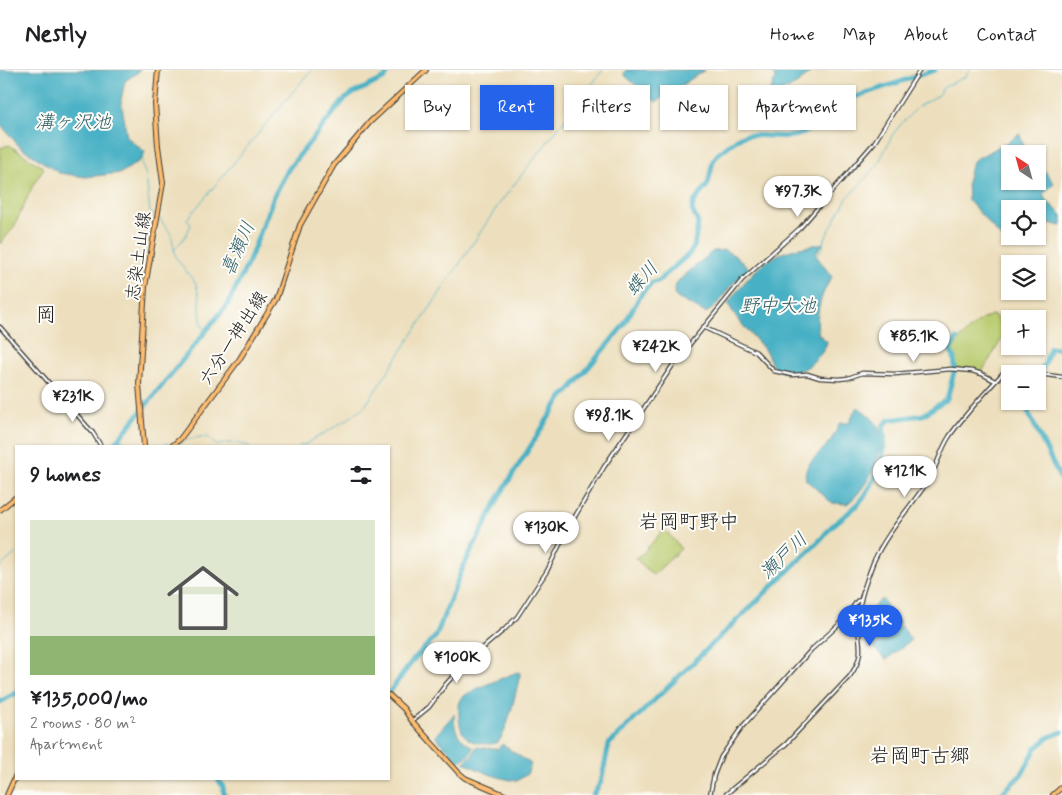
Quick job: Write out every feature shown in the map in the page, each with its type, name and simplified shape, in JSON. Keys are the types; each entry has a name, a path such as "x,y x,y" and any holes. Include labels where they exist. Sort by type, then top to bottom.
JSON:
{"main road":[{"name":"志染土山線","path":"144,445 139,384 145,287 163,183 155,104 158,70"},
{"name":"六分一神出線","path":"173,445 180,439 239,360 276,299 300,224 334,165 370,122 426,70"},
{"path":"0,510 15,498"},
{"path":"390,696 404,709 412,721 458,772 465,778 505,795"},
{"path":"7,795 15,777"},
{"path":"1052,795 1062,788"}],"street":[{"path":"412,721 429,707 464,664 517,617 547,571 567,530 614,450 687,345 742,280 800,228 874,143 920,70"},
{"path":"0,327 93,433 100,445"},
{"path":"703,327 756,352 774,371 792,375 807,374 820,378 839,379 862,373 895,374 951,369 977,372 995,381"},
{"path":"724,795 786,744 850,676 859,659 861,648 858,617 861,600 876,558 931,476 949,438 995,381 1009,370 1062,377"},
{"path":"710,795 714,775 721,757 742,727 811,650 844,620 857,601 861,600"}],"green space":[{"path":"9,145 44,168 34,183 14,227 0,244 0,148"},
{"path":"991,315 995,316 1001,325 1001,340 982,372 956,368 955,356 951,350 981,320"},
{"path":"664,529 681,549 653,575 635,558 643,553"}],"water":[{"name":"溝ヶ沢池","path":"0,70 141,70 125,81 121,100 127,137 145,152 141,160 121,173 86,177 59,173 19,146 0,124"},
{"path":"626,70 705,70 682,85 660,85 660,99 656,102 650,97 650,85 636,85 624,73"},
{"path":"766,70 812,70 794,85 773,85 775,79 774,74"},
{"path":"1019,133 1024,145 1002,145"},
{"path":"1001,145 1001,190 1046,190 1046,173 1054,183 1043,194 1045,199 1062,215 1062,226 1048,223 1046,224 1046,200 1001,200 1001,237 968,200 967,182 974,160"},
{"name":"野中大池","path":"824,243 815,254 832,277 822,297 817,320 819,335 827,341 821,353 804,369 793,372 782,371 772,365 766,352 736,317 728,303 752,274 774,257 792,250"},
{"path":"725,250 737,257 749,268 731,286 714,308 706,313 677,298 674,294 678,281 713,251"},
{"path":"858,407 871,417 879,427 880,450 867,481 854,498 847,504 832,503 806,480 806,469 831,440 839,424 849,423"},
{"path":"882,599 900,623 874,637 869,627 869,616 873,607"},
{"path":"901,625 911,640 886,660 876,650 873,640"},
{"path":"517,672 520,675 509,720 499,741 492,744 481,743 466,738 461,729 459,716 462,698 479,688"},
{"path":"454,714 456,730 460,738 473,747 471,753 459,762 435,736"},
{"path":"502,744 531,764 527,774 517,781 489,774 464,762 473,754 476,747 498,749"}],"waterway":[{"path":"174,250 185,237 191,225 187,219 311,70"},
{"name":"喜瀬川","path":"114,445 228,304 249,261 274,196 289,168 344,100 385,78 389,70"},
{"path":"302,445 348,419 365,406 499,204 603,70"},
{"name":"蝶川","path":"390,692 414,659 436,636 463,567 500,495 562,397 623,326 642,293 689,254 694,247 698,223 692,210 694,202 708,184 713,161 718,154 740,137 747,135 779,137 798,135 811,128 849,99 935,70"},
{"path":"816,257 823,247 824,240 847,198 877,166 893,134 901,124 919,106 937,96 944,87 965,77 970,70"},
{"path":"143,156 142,165 146,175 150,213 155,215"},
{"path":"159,218 171,234 176,258 196,284 201,321 205,333"},
{"name":"瀬戸川","path":"593,795 601,782 609,744 820,540 832,526 859,503 871,486 879,467 884,447 883,426 889,420 923,415 947,399 955,368 954,357 950,350 957,339"},
{"path":"1044,365 1050,348 1062,349"},
{"path":"1029,410 1062,482"},
{"path":"175,445 200,437 208,437 214,444 218,445"},
{"path":"116,440 140,445"},
{"path":"218,445 231,443 246,445"},
{"path":"158,445 171,444"},
{"path":"0,567 15,554"},
{"name":"喜瀬川","path":"0,702 15,694"},
{"path":"1000,795 1022,774 1036,748 1049,737 1062,732"},
{"name":"蝶川","path":"219,780 223,787 224,795"}],"district":[{"name":"岡","path":"46,314"},
{"name":"岩岡町野中","path":"689,521"},
{"name":"岩岡町古郷","path":"920,755"}]}
